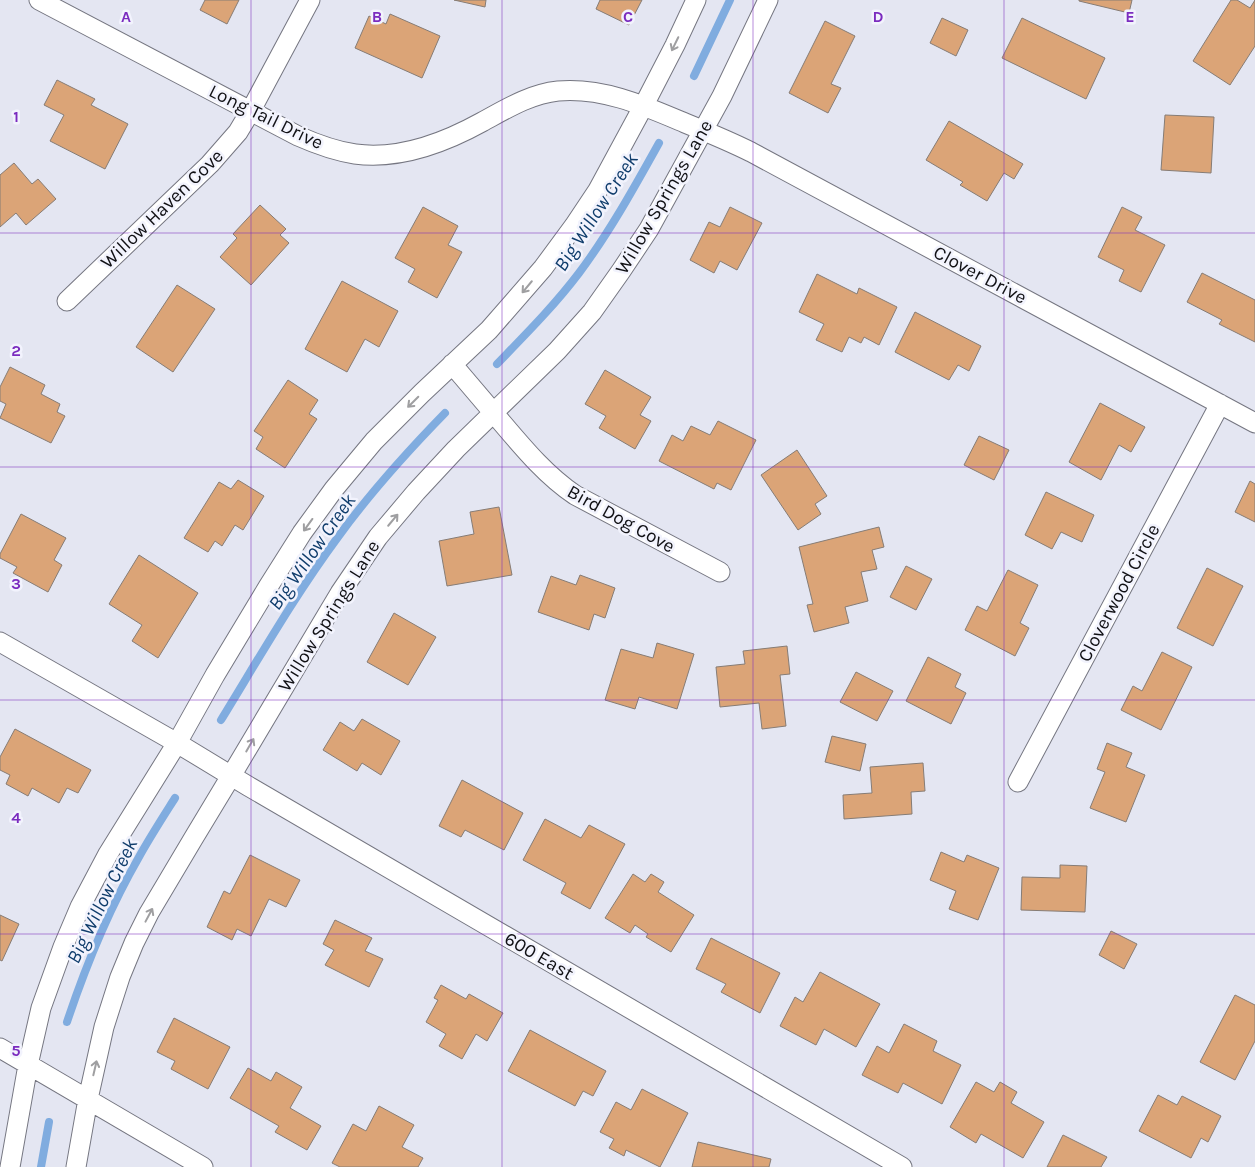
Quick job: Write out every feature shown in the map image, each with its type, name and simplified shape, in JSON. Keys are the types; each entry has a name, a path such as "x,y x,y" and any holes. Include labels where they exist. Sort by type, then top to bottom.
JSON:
{"street":[{"name":"Long Tail Drive","path":"39,0 298,136 326,147 356,154 387,155 418,149 450,138 532,96 557,91 583,91 607,95 644,106 703,130"},
{"name":"Willow Haven Cove","path":"67,301 210,164 238,132 310,0"},
{"path":"10,1167 28,1065 41,1008 80,907 108,854 177,743 268,587 302,533 334,489 374,441 489,330 543,268 574,226 598,190 644,106 696,0"},
{"name":"Willow Springs Lane","path":"76,1167 88,1099 104,1028 120,977 149,913 188,847 340,593 378,537 456,449 557,351 592,312 621,271 649,229 722,96 768,0"},
{"name":"Clover Drive","path":"703,130 732,142 1255,422"},
{"name":"Bird Dog Cove","path":"452,364 517,441 551,477 574,496 720,572"},
{"name":"Cloverwood Circle","path":"1018,782 1220,404"},
{"name":"600 East","path":"0,642 177,743 902,1167"},
{"path":"0,1048 203,1167"}],"building":[{"path":"205,0 239,0 227,24 200,10"},
{"path":"454,0 486,0 485,7"},
{"path":"600,0 642,0 629,25 596,9"},
{"path":"1079,0 1132,0 1129,13"},
{"path":"1231,0 1237,0 1250,8 1255,0 1255,46 1230,85 1193,61"},
{"path":"390,14 440,36 422,78 355,48 369,16 386,24"},
{"path":"942,18 968,30 956,56 930,43"},
{"path":"1022,18 1105,58 1086,99 1002,58"},
{"path":"825,21 855,36 831,84 841,88 828,113 789,93"},
{"path":"57,80 95,99 91,105 128,124 105,169 50,141 64,115 44,105"},
{"path":"1165,115 1214,117 1211,173 1161,170"},
{"path":"949,121 1023,164 1014,179 1004,173 987,201 960,185 963,182 926,160"},
{"path":"14,163 32,184 38,179 56,199 26,225 16,213 0,227 0,175"},
{"path":"260,205 286,229 280,235 289,243 251,285 220,257 237,238 233,234"},
{"path":"423,207 458,226 448,245 462,252 437,298 408,282 415,269 395,258"},
{"path":"730,207 762,223 737,270 720,261 714,273 690,260 709,222 720,227"},
{"path":"1122,207 1142,217 1135,230 1165,245 1141,292 1119,281 1124,270 1098,257"},
{"path":"1202,273 1255,300 1255,342 1219,324 1222,320 1187,302"},
{"path":"817,274 857,294 859,288 897,307 879,345 864,337 861,343 849,337 842,352 816,340 824,324 799,312"},
{"path":"342,281 398,311 379,347 365,339 347,372 305,349"},
{"path":"177,285 215,309 173,372 136,347"},
{"path":"915,312 981,346 969,371 958,365 949,380 895,352"},
{"path":"10,367 45,385 41,394 60,404 57,412 65,416 51,443 0,418 6,404 0,401 0,387"},
{"path":"605,370 651,397 640,415 651,421 635,449 599,428 606,416 585,404"},
{"path":"288,380 318,400 309,414 317,419 285,468 256,449 263,437 254,431"},
{"path":"1100,403 1145,427 1131,452 1119,445 1101,480 1069,462"},
{"path":"718,421 756,440 731,490 717,483 714,489 659,461 672,435 683,441 691,426 710,435"},
{"path":"979,436 1009,450 994,480 964,465"},
{"path":"797,450 827,496 815,504 821,514 798,530 761,475"},
{"path":"238,480 264,496 243,530 235,525 222,546 215,541 208,552 184,538 219,482 231,489"},
{"path":"1250,481 1255,484 1255,522 1235,512"},
{"path":"1046,492 1094,515 1082,542 1061,532 1052,549 1025,535"},
{"path":"499,507 512,575 447,586 439,541 474,534 470,512"},
{"path":"21,514 66,538 54,560 62,565 48,592 13,573 17,567 0,558 0,554"},
{"path":"879,527 884,547 872,550 877,569 861,572 868,601 845,607 849,623 814,632 807,605 813,604 799,547"},
{"path":"139,555 198,593 158,658 132,641 142,625 109,604"},
{"path":"906,566 932,579 916,610 890,597"},
{"path":"1207,568 1243,586 1213,646 1177,628"},
{"path":"1008,570 1038,585 1020,623 1029,628 1015,656 965,630 977,606 987,611"},
{"path":"580,575 615,588 605,618 594,614 589,630 538,612 551,576 576,585"},
{"path":"394,613 436,637 408,685 367,662"},
{"path":"657,643 694,654 677,709 639,697 635,709 605,700 621,649 653,658"},
{"path":"787,646 790,674 780,675 786,726 762,729 759,703 720,707 716,667 745,664 743,651"},
{"path":"1162,652 1192,667 1161,730 1121,710 1133,686 1142,691"},
{"path":"928,657 961,674 955,687 966,693 951,724 906,701"},
{"path":"856,672 893,691 877,721 840,702"},
{"path":"362,719 400,741 381,775 362,763 357,771 323,750 340,722 354,731"},
{"path":"15,729 91,770 78,793 67,788 59,803 32,788 28,796 6,784 10,775 0,770 0,757"},
{"path":"832,736 866,744 860,771 825,762"},
{"path":"1107,743 1132,753 1126,767 1145,775 1126,822 1090,808 1105,772 1097,769"},
{"path":"923,763 925,791 911,792 912,814 844,819 843,795 872,793 870,767"},
{"path":"462,780 523,813 504,850 465,830 461,837 439,826"},
{"path":"545,819 581,838 589,825 625,844 590,909 561,893 566,883 523,860"},
{"path":"941,852 964,862 967,855 999,868 978,920 949,909 956,891 930,880"},
{"path":"250,855 300,880 286,907 269,899 251,936 237,929 232,940 207,927 224,891 230,894"},
{"path":"1060,865 1087,866 1085,912 1021,910 1022,877 1060,878"},
{"path":"633,874 645,882 651,874 664,882 658,892 694,915 671,952 646,937 648,934 635,925 630,933 605,918"},
{"path":"0,915 19,924 2,961 0,960"},
{"path":"335,920 372,938 365,951 383,959 369,987 325,965 334,950 323,944"},
{"path":"1111,931 1137,944 1124,969 1099,955"},
{"path":"711,938 780,973 760,1013 721,992 726,984 696,969"},
{"path":"820,972 880,1004 856,1047 824,1029 816,1045 780,1026 795,997 803,1002"},
{"path":"441,985 466,999 469,994 503,1013 487,1041 476,1034 462,1059 439,1046 446,1034 426,1022 438,1000 434,998"},
{"path":"1235,995 1255,1005 1255,1041 1235,1080 1200,1062"},
{"path":"174,1018 230,1047 208,1089 171,1069 175,1061 157,1052"},
{"path":"904,1024 937,1041 933,1051 961,1065 942,1104 903,1083 898,1093 862,1075 877,1046 889,1053"},
{"path":"530,1030 606,1071 593,1096 583,1091 575,1106 508,1071"},
{"path":"248,1068 271,1081 276,1072 302,1087 290,1108 321,1126 307,1150 275,1132 279,1126 230,1098"},
{"path":"976,1082 994,1092 1000,1082 1017,1092 1011,1103 1044,1122 1023,1158 981,1134 976,1143 950,1127"},
{"path":"642,1089 688,1113 660,1167 626,1150 624,1156 609,1148 614,1139 600,1132 616,1102 631,1110"},
{"path":"1158,1095 1177,1105 1182,1096 1221,1116 1208,1142 1201,1138 1191,1158 1139,1131"},
{"path":"379,1106 414,1125 402,1147 423,1158 418,1167 340,1167 332,1163 353,1124 366,1131"},
{"path":"1063,1135 1107,1157 1101,1167 1047,1167"},
{"path":"698,1142 771,1159 769,1167 692,1167"}],"waterway":[{"name":"Big Willow Creek","path":"694,76 730,0"},
{"name":"Big Willow Creek","path":"497,364 549,309 590,258 631,193 659,143"},
{"name":"Big Willow Creek","path":"221,720 292,604 338,537 389,473 445,413"},
{"name":"Big Willow Creek","path":"67,1022 90,958 108,917 143,850 175,798"},
{"name":"Big Willow Creek","path":"41,1167 49,1122"}]}
